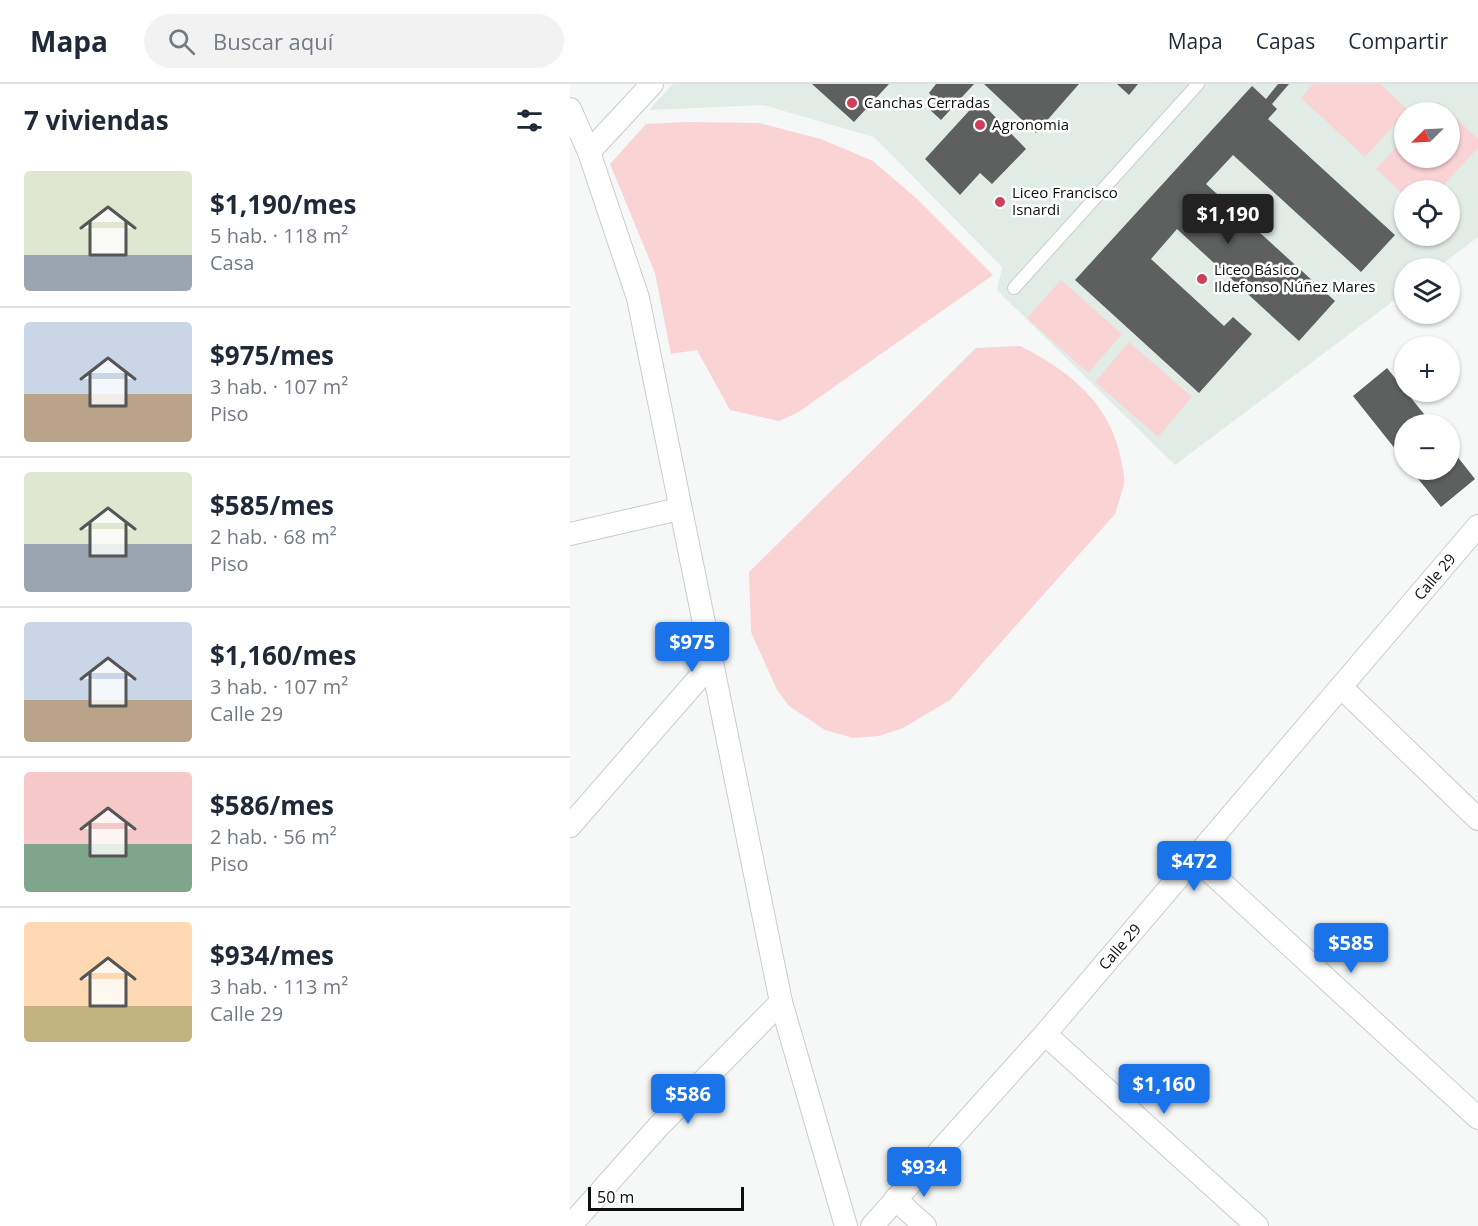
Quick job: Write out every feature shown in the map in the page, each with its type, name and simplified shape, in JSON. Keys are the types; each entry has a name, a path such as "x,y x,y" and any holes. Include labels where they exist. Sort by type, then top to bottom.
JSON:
{"street":[{"path":"589,152 652,84"},
{"path":"570,110 589,152 638,298 679,509 782,1002 846,1226"},
{"path":"570,534 679,509"},
{"name":"Calle 29","path":"872,1226 1045,1034 1478,526"},
{"path":"570,826 711,664"},
{"path":"1341,687 1478,819"},
{"path":"1196,859 1478,1118"},
{"path":"570,1226 657,1128 782,1002"},
{"path":"1045,1034 1257,1226"},
{"path":"895,1199 925,1226"}],"lane":[{"path":"1014,288 1198,84"}],"shaded area":[{"name":"Liceo Básico Ildefonso Núñez Mares","path":"673,84 1478,84 1478,237 1450,258 1394,258 1394,301 1175,465 997,290 1002,267 874,137 763,105 649,110"},
{"path":"1313,84 1380,84 1399,102 1394,102 1394,125 1365,157 1301,98"},
{"path":"1460,122 1478,139 1478,148 1460,167"},
{"path":"759,123 821,139 873,161 917,199 993,275 797,413 779,421 730,410 697,350 671,354 655,273 610,164 646,124"},
{"path":"1394,150 1394,168 1459,168 1448,180 1394,180 1394,186 1376,169"},
{"path":"1061,280 1122,334 1088,373 1027,318"},
{"path":"1129,342 1192,397 1158,437 1095,382"},
{"path":"1020,346 1038,355 1070,378 1085,391 1108,422 1116,440 1124,477 1115,514 950,700 903,728 879,736 853,738 825,730 789,706 777,690 751,632 749,572 976,348"}],"building":[{"name":"Canchas Cerradas","path":"812,84 889,84 854,122"},
{"path":"936,84 974,84 941,120 929,109 936,101 929,93"},
{"path":"984,84 1079,84 1036,133"},
{"path":"1117,84 1138,84 1129,95"},
{"path":"1278,84 1289,84 1272,104 1277,109 1268,119 1394,236 1361,272 1233,155 1206,184 1335,301 1299,341 1177,229 1151,259 1224,326 1233,317 1252,334 1199,393 1075,280 1252,86 1266,99"},
{"name":"Agronomia","path":"979,100 1026,149 992,184 980,173 960,195 925,159"},
{"path":"1387,368 1394,377 1394,402 1414,402 1424,414 1394,414 1394,447 1353,396"},
{"path":"1460,460 1475,479 1441,507 1419,480 1460,480"}],"place":[{"name":"Canchas Cerradas","path":"852,103"},
{"name":"Agronomia","path":"980,125"},
{"name":"Liceo Francisco Isnardi","path":"1000,202"},
{"name":"Liceo Básico Ildefonso Núñez Mares","path":"1202,279"}]}
